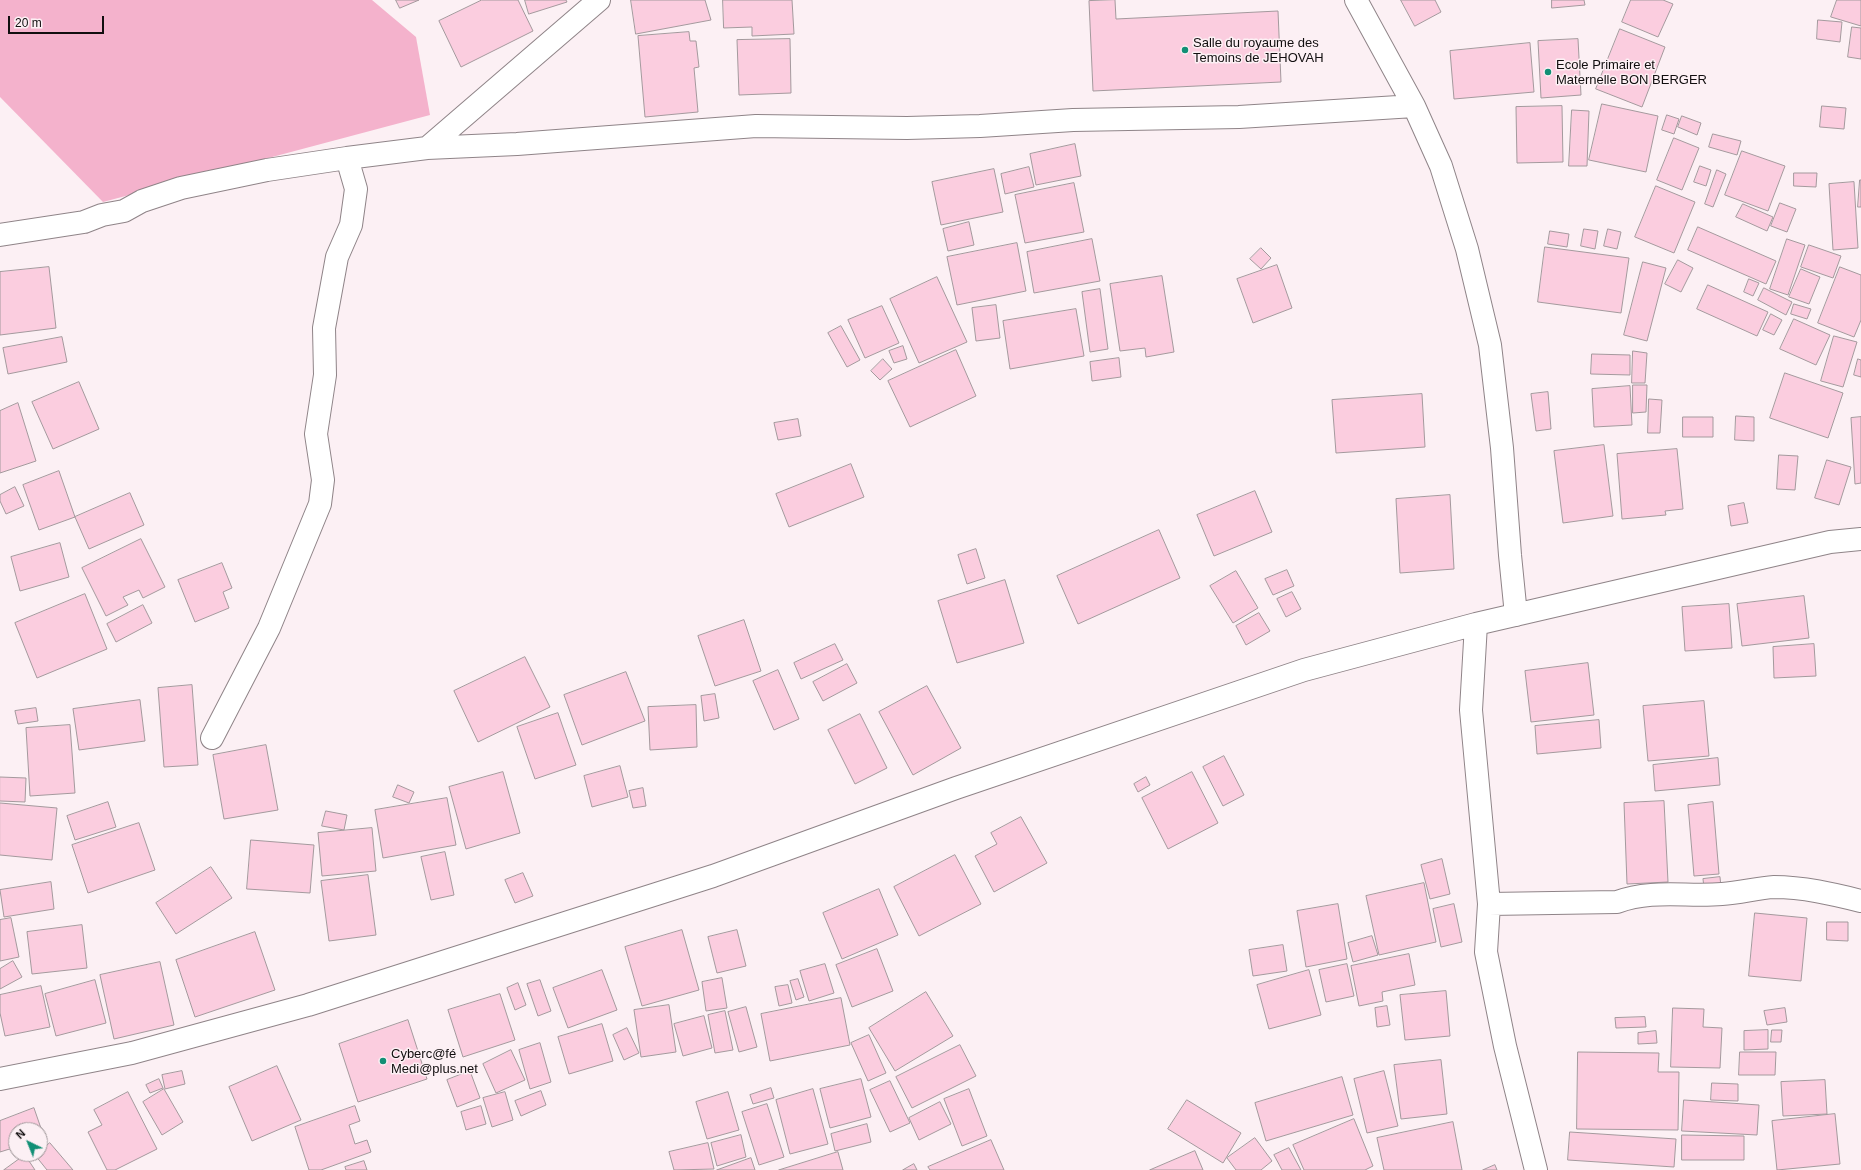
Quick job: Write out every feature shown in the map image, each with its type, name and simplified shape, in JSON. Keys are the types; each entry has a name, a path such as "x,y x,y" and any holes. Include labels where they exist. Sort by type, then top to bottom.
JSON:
{"street":[{"path":"427,148 599,0"},
{"path":"1356,0 1414,106 1441,166 1467,248 1490,345 1502,448 1516,615"},
{"path":"0,235 84,222 102,215 124,211 142,201 181,188 266,170 427,148 517,144 756,126 908,128 966,127 1073,120 1239,117 1414,106"},
{"path":"212,738 269,628 320,504 323,480 316,434 326,375 324,328 337,256 351,225 356,189 347,158"},
{"path":"0,1079 132,1053 308,1005 713,876 956,788 1304,670 1476,624 1830,542 1861,539"},
{"path":"1476,624 1471,710 1489,904 1486,952 1505,1046 1536,1170"},
{"path":"1489,904 1617,902 1631,897 1645,895 1670,893 1723,894 1774,888 1822,892 1861,901"}],"shaded area":[{"path":"0,0 372,0 416,37 430,115 103,202 0,97"}],"building":[{"path":"396,0 419,0 400,8"},
{"path":"482,0 518,0 533,31 461,67 439,21"},
{"path":"525,0 566,0 567,2 529,14"},
{"path":"631,0 705,0 711,20 636,34"},
{"path":"723,0 792,0 794,34 752,36 752,27 724,28"},
{"name":"Salle du royaume des Temoins de JEHOVAH","path":"1115,0 1116,19 1278,11 1281,82 1093,91 1089,1"},
{"path":"1401,0 1435,0 1441,12 1415,26"},
{"path":"1552,0 1584,0 1585,5 1552,8"},
{"path":"1631,0 1663,0 1673,4 1658,37 1622,22"},
{"path":"1837,0 1861,0 1861,26 1831,17"},
{"path":"1818,20 1842,22 1840,42 1817,39"},
{"path":"1852,27 1861,28 1861,59 1848,57"},
{"path":"1620,29 1665,47 1642,107 1596,89"},
{"path":"689,32 690,41 696,41 699,67 694,68 698,112 645,117 638,36"},
{"path":"790,39 791,93 739,95 737,40"},
{"path":"1578,39 1581,95 1541,98 1538,41"},
{"path":"1530,43 1534,92 1454,99 1450,51"},
{"path":"1602,104 1658,116 1646,172 1589,160"},
{"path":"1562,106 1563,162 1517,163 1516,107"},
{"path":"1822,106 1846,108 1844,129 1820,127"},
{"path":"1572,110 1589,111 1587,166 1569,166"},
{"path":"1667,115 1679,119 1674,134 1662,130"},
{"path":"1682,116 1701,123 1697,135 1678,127"},
{"path":"1713,134 1741,141 1737,155 1709,147"},
{"path":"1674,138 1699,148 1682,190 1657,180"},
{"path":"1075,144 1081,176 1036,185 1030,154"},
{"path":"1742,151 1785,166 1768,211 1725,195"},
{"path":"1700,166 1711,170 1706,186 1694,182"},
{"path":"1029,167 1034,187 1005,194 1001,174"},
{"path":"994,169 1003,212 941,225 932,182"},
{"path":"1717,170 1726,174 1713,207 1705,204"},
{"path":"1794,173 1817,173 1816,187 1794,186"},
{"path":"1860,180 1861,207 1858,207"},
{"path":"1854,182 1858,248 1833,250 1829,184"},
{"path":"1074,183 1084,232 1025,243 1015,195"},
{"path":"1656,186 1695,202 1674,253 1635,237"},
{"path":"1780,203 1796,209 1787,232 1771,226"},
{"path":"1743,204 1773,217 1767,231 1736,217"},
{"path":"969,222 974,245 948,251 943,229"},
{"path":"1698,227 1776,261 1766,284 1688,250"},
{"path":"1584,229 1598,231 1595,249 1581,246"},
{"path":"1608,229 1621,232 1617,249 1604,246"},
{"path":"1550,231 1569,234 1567,247 1548,244"},
{"path":"1092,239 1100,281 1034,293 1027,252"},
{"path":"1787,239 1805,245 1788,295 1770,289"},
{"path":"1017,243 1026,291 957,305 947,257"},
{"path":"1809,245 1841,256 1833,278 1801,267"},
{"path":"1545,247 1629,258 1621,313 1538,302"},
{"path":"1261,248 1271,258 1261,269 1250,259"},
{"path":"1678,260 1693,268 1681,292 1665,284"},
{"path":"1643,262 1666,268 1647,341 1624,335"},
{"path":"1277,265 1292,308 1253,323 1237,279"},
{"path":"49,267 56,328 0,335 0,272"},
{"path":"1840,267 1861,275 1861,320 1854,337 1818,323"},
{"path":"1801,269 1820,277 1809,304 1789,297"},
{"path":"1162,276 1174,352 1146,357 1145,348 1120,351 1110,284"},
{"path":"937,277 967,342 919,363 890,299"},
{"path":"1749,279 1759,283 1753,296 1744,292"},
{"path":"1708,285 1768,312 1757,336 1697,309"},
{"path":"1764,288 1792,302 1786,315 1758,300"},
{"path":"1100,289 1108,349 1090,352 1082,292"},
{"path":"1794,304 1811,309 1807,319 1791,314"},
{"path":"996,305 1000,338 976,341 972,308"},
{"path":"882,306 899,343 865,358 848,320"},
{"path":"1076,309 1084,356 1010,369 1003,321"},
{"path":"1771,314 1782,320 1774,335 1763,330"},
{"path":"1794,319 1830,335 1816,365 1780,349"},
{"path":"841,326 860,360 847,367 828,333"},
{"path":"1834,336 1857,342 1843,387 1821,381"},
{"path":"62,337 67,362 8,374 3,348"},
{"path":"903,346 907,359 894,363 889,351"},
{"path":"956,350 976,396 910,427 888,381"},
{"path":"1633,351 1647,353 1645,383 1632,383"},
{"path":"1592,354 1630,355 1630,375 1591,374"},
{"path":"1119,358 1121,377 1092,381 1090,362"},
{"path":"883,359 892,369 880,380 871,371"},
{"path":"1858,359 1861,360 1861,377 1854,375"},
{"path":"1785,373 1843,393 1828,438 1770,418"},
{"path":"79,382 99,429 53,449 32,402"},
{"path":"1633,385 1647,385 1646,412 1633,413"},
{"path":"1630,386 1632,425 1594,427 1592,389"},
{"path":"1548,392 1551,429 1536,431 1531,394"},
{"path":"1422,394 1425,447 1336,453 1332,400"},
{"path":"1649,399 1662,400 1660,433 1648,433"},
{"path":"18,403 36,461 0,473 0,411"},
{"path":"1736,416 1754,417 1754,441 1735,440"},
{"path":"1683,417 1713,417 1713,437 1683,437"},
{"path":"1861,417 1861,483 1855,484 1851,418"},
{"path":"798,419 801,436 778,440 774,423"},
{"path":"1604,445 1613,516 1563,523 1554,451"},
{"path":"1677,449 1683,509 1665,511 1666,515 1622,519 1617,454"},
{"path":"1779,455 1798,456 1795,490 1777,489"},
{"path":"1827,460 1851,467 1839,505 1815,498"},
{"path":"851,464 864,497 789,527 776,494"},
{"path":"59,471 75,517 39,530 23,485"},
{"path":"15,487 24,506 6,514 0,501 0,495"},
{"path":"1255,491 1272,532 1214,556 1197,515"},
{"path":"130,493 144,525 89,549 75,517"},
{"path":"1450,495 1454,569 1400,573 1396,499"},
{"path":"1744,503 1748,523 1731,526 1728,506"},
{"path":"1159,530 1180,578 1078,624 1057,576"},
{"path":"141,539 165,587 143,598 139,590 123,597 128,605 106,616 82,568"},
{"path":"60,543 69,577 20,591 11,557"},
{"path":"976,549 985,578 967,584 958,555"},
{"path":"222,563 232,588 223,592 229,608 195,622 178,580"},
{"path":"1287,570 1294,586 1273,595 1265,579"},
{"path":"1236,571 1258,608 1233,623 1210,586"},
{"path":"1005,580 1024,643 957,663 938,601"},
{"path":"1292,592 1301,609 1286,617 1277,599"},
{"path":"85,594 107,649 37,678 15,623"},
{"path":"1804,596 1809,638 1742,646 1737,604"},
{"path":"1729,604 1732,648 1685,651 1682,607"},
{"path":"143,605 152,623 116,642 107,624"},
{"path":"1259,613 1270,631 1246,645 1236,626"},
{"path":"744,620 761,671 715,686 698,636"},
{"path":"835,644 843,660 801,679 794,663"},
{"path":"1814,644 1816,676 1774,678 1773,647"},
{"path":"525,657 550,707 478,742 454,691"},
{"path":"1588,663 1594,715 1531,722 1525,671"},
{"path":"847,664 857,683 823,701 813,682"},
{"path":"778,670 799,719 774,730 753,681"},
{"path":"626,672 645,721 582,745 564,695"},
{"path":"192,685 198,765 164,767 158,688"},
{"path":"927,686 961,748 913,775 879,712"},
{"path":"715,694 719,718 704,721 701,696"},
{"path":"140,700 145,741 79,750 73,709"},
{"path":"1704,701 1709,756 1648,761 1643,706"},
{"path":"696,705 697,747 650,750 648,707"},
{"path":"36,708 38,721 18,724 15,711"},
{"path":"558,713 576,765 535,779 517,727"},
{"path":"860,714 887,768 855,784 828,730"},
{"path":"1599,720 1601,748 1537,754 1535,726"},
{"path":"70,725 75,793 30,796 26,728"},
{"path":"266,745 278,810 224,819 213,755"},
{"path":"1224,756 1244,795 1223,806 1203,767"},
{"path":"1718,758 1720,785 1655,791 1653,765"},
{"path":"620,766 628,797 592,807 584,776"},
{"path":"503,772 520,833 466,849 449,787"},
{"path":"1192,772 1218,823 1168,849 1142,798"},
{"path":"0,777 26,778 25,802 0,801"},
{"path":"1146,777 1150,785 1138,792 1134,784"},
{"path":"398,785 414,792 409,803 393,797"},
{"path":"643,788 646,806 633,808 629,791"},
{"path":"447,798 456,845 383,858 375,810"},
{"path":"1664,801 1668,882 1627,884 1624,803"},
{"path":"108,802 116,827 75,840 67,816"},
{"path":"1713,802 1719,874 1694,876 1688,805"},
{"path":"0,803 57,808 52,860 0,855"},
{"path":"326,811 347,815 344,830 322,826"},
{"path":"1021,817 1047,863 994,892 975,856 997,844 991,833"},
{"path":"139,823 155,870 88,893 72,845"},
{"path":"372,828 376,871 322,876 318,833"},
{"path":"251,840 314,845 310,893 247,889"},
{"path":"445,852 454,895 431,900 421,857"},
{"path":"955,855 981,904 919,936 894,887"},
{"path":"1442,859 1450,894 1430,899 1421,865"},
{"path":"211,867 232,898 176,934 156,903"},
{"path":"523,873 533,896 515,903 505,880"},
{"path":"368,875 376,935 329,941 321,881"},
{"path":"1720,877 1721,887 1704,888 1703,879"},
{"path":"51,882 54,909 4,917 0,890"},
{"path":"1424,883 1436,942 1379,955 1366,896"},
{"path":"879,889 898,935 842,959 823,913"},
{"path":"1338,904 1347,959 1306,967 1297,911"},
{"path":"1454,904 1462,942 1441,947 1433,909"},
{"path":"1755,913 1807,918 1801,981 1749,976"},
{"path":"11,918 19,957 0,961 0,920"},
{"path":"1827,922 1848,922 1848,941 1827,940"},
{"path":"82,925 87,968 32,974 27,932"},
{"path":"682,930 699,990 642,1006 625,947"},
{"path":"737,930 746,966 717,973 708,937"},
{"path":"255,932 275,990 195,1017 176,960"},
{"path":"1372,936 1378,955 1353,962 1348,943"},
{"path":"1283,945 1287,971 1253,976 1249,950"},
{"path":"877,949 893,991 852,1007 836,965"},
{"path":"1409,954 1415,985 1382,992 1383,1001 1359,1006 1351,966"},
{"path":"13,961 22,977 0,989 0,969"},
{"path":"160,962 174,1025 114,1039 100,975"},
{"path":"825,964 834,993 809,1001 800,971"},
{"path":"1347,964 1354,996 1326,1002 1319,970"},
{"path":"602,970 617,1010 568,1028 553,988"},
{"path":"1309,970 1321,1015 1269,1029 1257,985"},
{"path":"722,978 727,1008 706,1011 702,982"},
{"path":"798,979 804,997 796,1000 790,981"},
{"path":"95,980 106,1023 56,1036 45,994"},
{"path":"540,980 551,1011 538,1016 527,984"},
{"path":"518,983 526,1005 515,1010 507,988"},
{"path":"788,985 792,1003 779,1006 775,987"},
{"path":"41,986 50,1027 5,1036 0,1013 0,995"},
{"path":"1446,991 1450,1036 1405,1040 1400,995"},
{"path":"926,992 953,1036 895,1071 869,1028"},
{"path":"500,994 515,1040 463,1057 448,1010"},
{"path":"841,998 850,1045 770,1061 761,1014"},
{"path":"669,1005 676,1052 641,1057 634,1010"},
{"path":"1387,1006 1390,1025 1377,1027 1375,1008"},
{"path":"746,1007 757,1047 739,1052 728,1012"},
{"path":"1673,1008 1704,1009 1703,1027 1722,1028 1720,1068 1671,1067"},
{"path":"1785,1008 1787,1022 1767,1025 1764,1011"},
{"path":"725,1011 733,1050 715,1053 708,1015"},
{"path":"704,1016 712,1048 683,1056 674,1024"},
{"path":"1645,1017 1646,1027 1616,1028 1615,1018"},
{"name":"Cyberc@fé Medi@plus.net","path":"408,1020 427,1079 358,1102 339,1044"},
{"path":"602,1024 613,1061 569,1074 558,1037"},
{"path":"627,1028 639,1053 624,1060 613,1035"},
{"path":"1768,1030 1768,1049 1744,1050 1744,1031"},
{"path":"1772,1030 1782,1030 1781,1042 1771,1042"},
{"path":"1656,1031 1657,1043 1638,1044 1638,1033"},
{"path":"869,1035 886,1073 868,1081 851,1043"},
{"path":"540,1043 551,1082 530,1089 519,1050"},
{"path":"960,1045 976,1076 912,1108 896,1077"},
{"path":"511,1050 525,1080 496,1093 483,1064"},
{"path":"1578,1052 1659,1053 1658,1072 1679,1072 1678,1130 1577,1129"},
{"path":"1740,1052 1776,1052 1775,1075 1739,1075"},
{"path":"1441,1060 1447,1114 1401,1119 1394,1065"},
{"path":"277,1066 301,1120 252,1141 229,1087"},
{"path":"182,1071 185,1084 165,1089 162,1075"},
{"path":"470,1071 480,1098 457,1107 447,1080"},
{"path":"1384,1071 1398,1126 1367,1133 1354,1079"},
{"path":"1342,1077 1353,1115 1266,1141 1255,1103"},
{"path":"159,1079 163,1088 150,1093 146,1085"},
{"path":"861,1079 871,1117 830,1128 820,1089"},
{"path":"1825,1080 1827,1114 1783,1116 1781,1082"},
{"path":"890,1081 910,1123 890,1132 870,1090"},
{"path":"1712,1083 1738,1084 1738,1101 1711,1100"},
{"path":"771,1088 774,1098 753,1104 750,1095"},
{"path":"164,1089 183,1122 162,1135 143,1102"},
{"path":"813,1089 828,1144 790,1154 776,1100"},
{"path":"969,1089 987,1136 962,1146 944,1099"},
{"path":"541,1091 546,1105 521,1116 515,1101"},
{"path":"128,1092 157,1149 115,1170 107,1170 88,1132 102,1125 94,1110"},
{"path":"505,1092 513,1120 492,1127 483,1098"},
{"path":"728,1092 739,1130 707,1139 696,1102"},
{"path":"1187,1100 1241,1133 1223,1163 1168,1129"},
{"path":"1684,1100 1759,1105 1757,1135 1682,1131"},
{"path":"940,1102 951,1124 919,1140 909,1118"},
{"path":"767,1104 784,1157 759,1165 742,1112"},
{"path":"355,1106 360,1121 349,1125 355,1144 367,1140 371,1152 321,1170 309,1170 295,1127"},
{"path":"481,1106 486,1124 466,1130 461,1112"},
{"path":"34,1108 39,1122 8,1122 8,1150 0,1152 0,1121"},
{"path":"1835,1114 1840,1164 1777,1170 1772,1121"},
{"path":"1354,1119 1373,1166 1365,1170 1304,1170 1293,1145"},
{"path":"1453,1122 1462,1170 1384,1170 1377,1138"},
{"path":"867,1124 871,1142 835,1151 831,1134"},
{"path":"1570,1132 1676,1139 1674,1167 1568,1160"},
{"path":"741,1135 746,1157 717,1166 711,1143"},
{"path":"1682,1135 1744,1136 1744,1160 1682,1160"},
{"path":"1255,1138 1272,1161 1261,1170 1236,1170 1227,1158"},
{"path":"991,1140 1004,1170 930,1170 928,1167"},
{"path":"50,1143 73,1170 47,1170 41,1162 48,1162 48,1145"},
{"path":"708,1143 714,1169 674,1170 669,1152"},
{"path":"1289,1148 1301,1170 1282,1170 1274,1155"},
{"path":"1195,1151 1203,1170 1150,1170"},
{"path":"838,1152 843,1170 779,1170"},
{"path":"751,1158 755,1170 717,1170"},
{"path":"364,1161 367,1170 346,1170 345,1167"},
{"path":"15,1162 30,1162 35,1170 4,1170"},
{"path":"914,1164 917,1170 903,1170"},
{"path":"1495,1165 1497,1170 1483,1170"}],"place":[{"name":"Salle du royaume des Temoins de JEHOVAH","path":"1185,50"},
{"name":"Ecole Primaire et Maternelle BON BERGER","path":"1548,72"},
{"name":"Cyberc@fé Medi@plus.net","path":"383,1061"}]}
